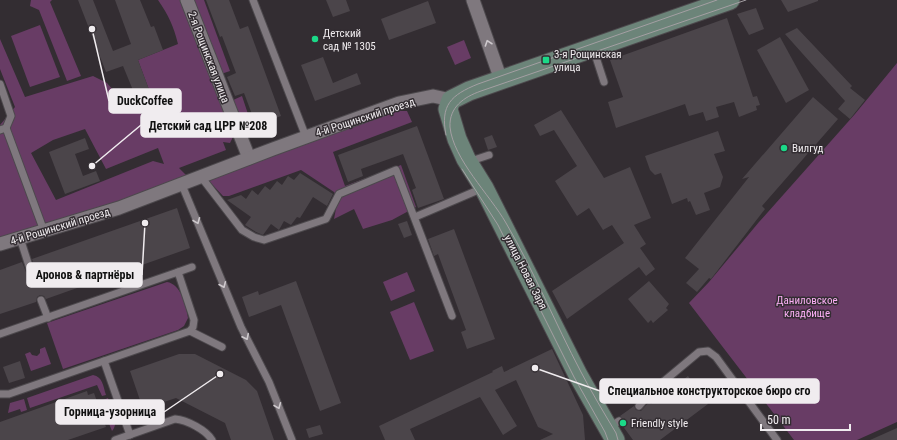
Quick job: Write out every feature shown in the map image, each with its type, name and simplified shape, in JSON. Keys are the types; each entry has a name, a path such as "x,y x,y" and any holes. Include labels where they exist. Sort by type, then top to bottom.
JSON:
{"street":[{"name":"2-я Рощинская улица","path":"187,0 249,158"},
{"path":"473,0 501,80"},
{"path":"451,100 469,91 730,0"},
{"name":"4-й Рощинский проезд","path":"0,244 119,208 399,103 433,96 451,100"},
{"name":"улица Новая Заря","path":"451,100 448,109 451,121 457,139 468,162 484,188 581,373 614,430"}],"lane":[{"path":"253,0 306,137"},
{"path":"593,48 604,82"},
{"path":"0,84 11,116 3,129 44,231"},
{"path":"468,162 489,155"},
{"path":"202,178 242,230 254,237 264,240 326,219 338,194 396,170 452,316"},
{"path":"182,185 241,328 266,377 292,440"},
{"path":"415,217 484,188"},
{"path":"20,238 30,269"},
{"path":"0,334 192,267"},
{"path":"0,394 9,394 190,331 193,327 194,320 178,272"},
{"path":"41,300 48,318"},
{"path":"190,331 222,346"},
{"path":"639,406 651,392 699,352 708,351 714,354 777,440"},
{"path":"104,361 130,435"},
{"path":"115,440 175,419 184,421 206,431 212,440"}],"green space":[{"path":"31,0 52,0 50,2 81,76 67,81 39,10 30,6"},
{"path":"158,0 182,0 234,135 230,143 223,142 226,150 179,168 186,175 119,201 0,239 0,125 15,107 0,69 0,39 25,97 93,76 107,83 131,111 144,114 141,104 156,97 151,95 138,60 178,44 170,21","holes":["85,129 106,169 158,148 164,164 153,161 56,200 31,153 53,140"]},
{"path":"192,0 204,0 230,71 221,74"},
{"path":"40,25 60,77 30,87 11,36"},
{"path":"464,40 471,58 455,65 447,47"},
{"name":"Даниловское кладбище","path":"897,63 897,422 857,440 794,440 689,303 855,114"},
{"path":"242,96 250,120 257,129 252,133 231,101"},
{"path":"396,111 407,111 412,122 333,152 345,186 401,165 416,207 392,220 363,229 354,209 334,219 338,198 334,192 301,170 229,196 223,196 207,179 339,128"},
{"path":"407,272 415,291 391,301 383,282"},
{"path":"167,282 176,287 182,296 188,318 184,326 178,330 63,369 47,323"},
{"path":"414,302 434,351 410,360 390,312"},
{"path":"45,347 51,364 31,371 25,354 30,352 32,355 37,356 40,353 40,349"},
{"path":"93,375 101,380 106,395 102,396 97,385 30,408 27,398"},
{"path":"108,398 115,420 112,431 103,400"},
{"path":"24,399 27,410 21,412 20,409 8,413 10,403"}],"building":[{"path":"78,0 93,0 113,51 131,44 115,0 140,0 151,27 154,26 163,50 138,60 151,95 137,100 123,66 106,72"},
{"path":"206,0 229,0 240,29 248,26 281,116 256,125 244,93 235,96 227,77 236,73"},
{"path":"326,0 346,0 350,11 333,17"},
{"path":"781,0 818,0 818,1 788,12"},
{"path":"428,1 436,23 389,40 381,19"},
{"path":"756,8 764,29 749,35 737,14"},
{"path":"727,18 753,97 757,96 760,105 756,106 757,110 739,117 734,102 716,107 719,117 706,121 703,112 689,116 685,104 616,128 608,102 623,97 610,60"},
{"path":"797,28 852,86 850,88 865,100 850,119 838,109 845,101 785,34"},
{"path":"780,37 809,90 786,103 757,50"},
{"path":"323,57 333,83 357,73 361,84 315,101 301,65"},
{"path":"813,97 838,119 762,206 765,209 711,279 709,278 697,292 686,283 699,269 685,258 749,177 742,179"},
{"path":"561,110 604,178 630,167 651,218 634,225 646,244 640,248 655,269 646,276 639,267 567,319 552,291 624,243 612,225 603,230 589,208 577,216 555,181 577,166 554,130 540,136 534,125"},
{"path":"417,126 444,199 418,208 412,190 416,188 403,154 361,169 363,176 348,182 338,155"},
{"path":"718,131 725,151 714,154 723,177 720,187 704,193 710,210 696,215 690,201 688,202 687,198 672,204 661,173 655,175 650,170 645,156"},
{"path":"492,135 497,147 488,150 484,138"},
{"path":"85,138 89,149 75,154 83,176 96,171 100,181 65,194 49,152"},
{"path":"300,173 333,194 327,206 313,197 300,218 297,217 291,225 284,221 279,230 271,224 263,235 256,232 245,225 251,217 227,200 241,195 246,199 252,190 258,195 265,186 270,190 277,181 282,185 288,176 294,180"},
{"path":"177,208 190,248 46,299 44,296 40,295 37,297 36,302 0,314 0,270 22,262 26,272 32,274 35,270 32,259"},
{"path":"407,221 412,235 404,238 398,224"},
{"path":"454,229 495,339 467,349 461,332 466,330 438,254 434,256 428,239"},
{"path":"296,281 341,403 320,411 281,305 249,317 242,297 258,291 259,295"},
{"path":"649,281 669,304 666,308 668,310 653,323 651,320 648,323 628,299"},
{"path":"552,349 583,415 585,440 540,440 553,434 538,427 516,380 495,390 517,426 503,435 480,397 410,429 415,440 385,440 379,426 493,372 492,371 502,366 504,372"},
{"path":"179,354 195,354 246,380 257,391 274,440 231,440 225,423 176,398 143,409 130,371"},
{"path":"20,361 25,378 9,383 3,367"},
{"path":"688,376 708,404 660,440 633,440 622,425 624,420 620,416 634,406 636,410 641,411 649,402 651,404"},
{"path":"87,391 88,395 94,393 106,427 68,440 0,440 0,422"},
{"path":"320,425 323,434 309,438 306,429"},
{"path":"897,428 897,440 870,440"}],"tram line":[{"path":"446,135 446,109 454,97 469,88 717,0"},
{"path":"618,440 616,433 589,388 571,353 516,241 499,212 458,152 453,139 450,120 455,108 463,100 481,91 746,0"},
{"path":"462,169 498,225 574,377 608,440"}],"place":[{"name":"DuckCoffee","path":"92,29"},
{"name":"Детский сад № 1305","path":"315,39"},
{"name":"3-я Рощинская улица","path":"546,60"},
{"name":"Вилгуд","path":"784,148"},
{"name":"Детский сад ЦРР №208","path":"92,166"},
{"name":"Аронов & партнёры","path":"145,223"},
{"name":"Специальное конструкторское бюро сго","path":"535,368"},
{"name":"Горница-узорница","path":"220,374"},
{"name":"Friendly style","path":"623,423"}]}
